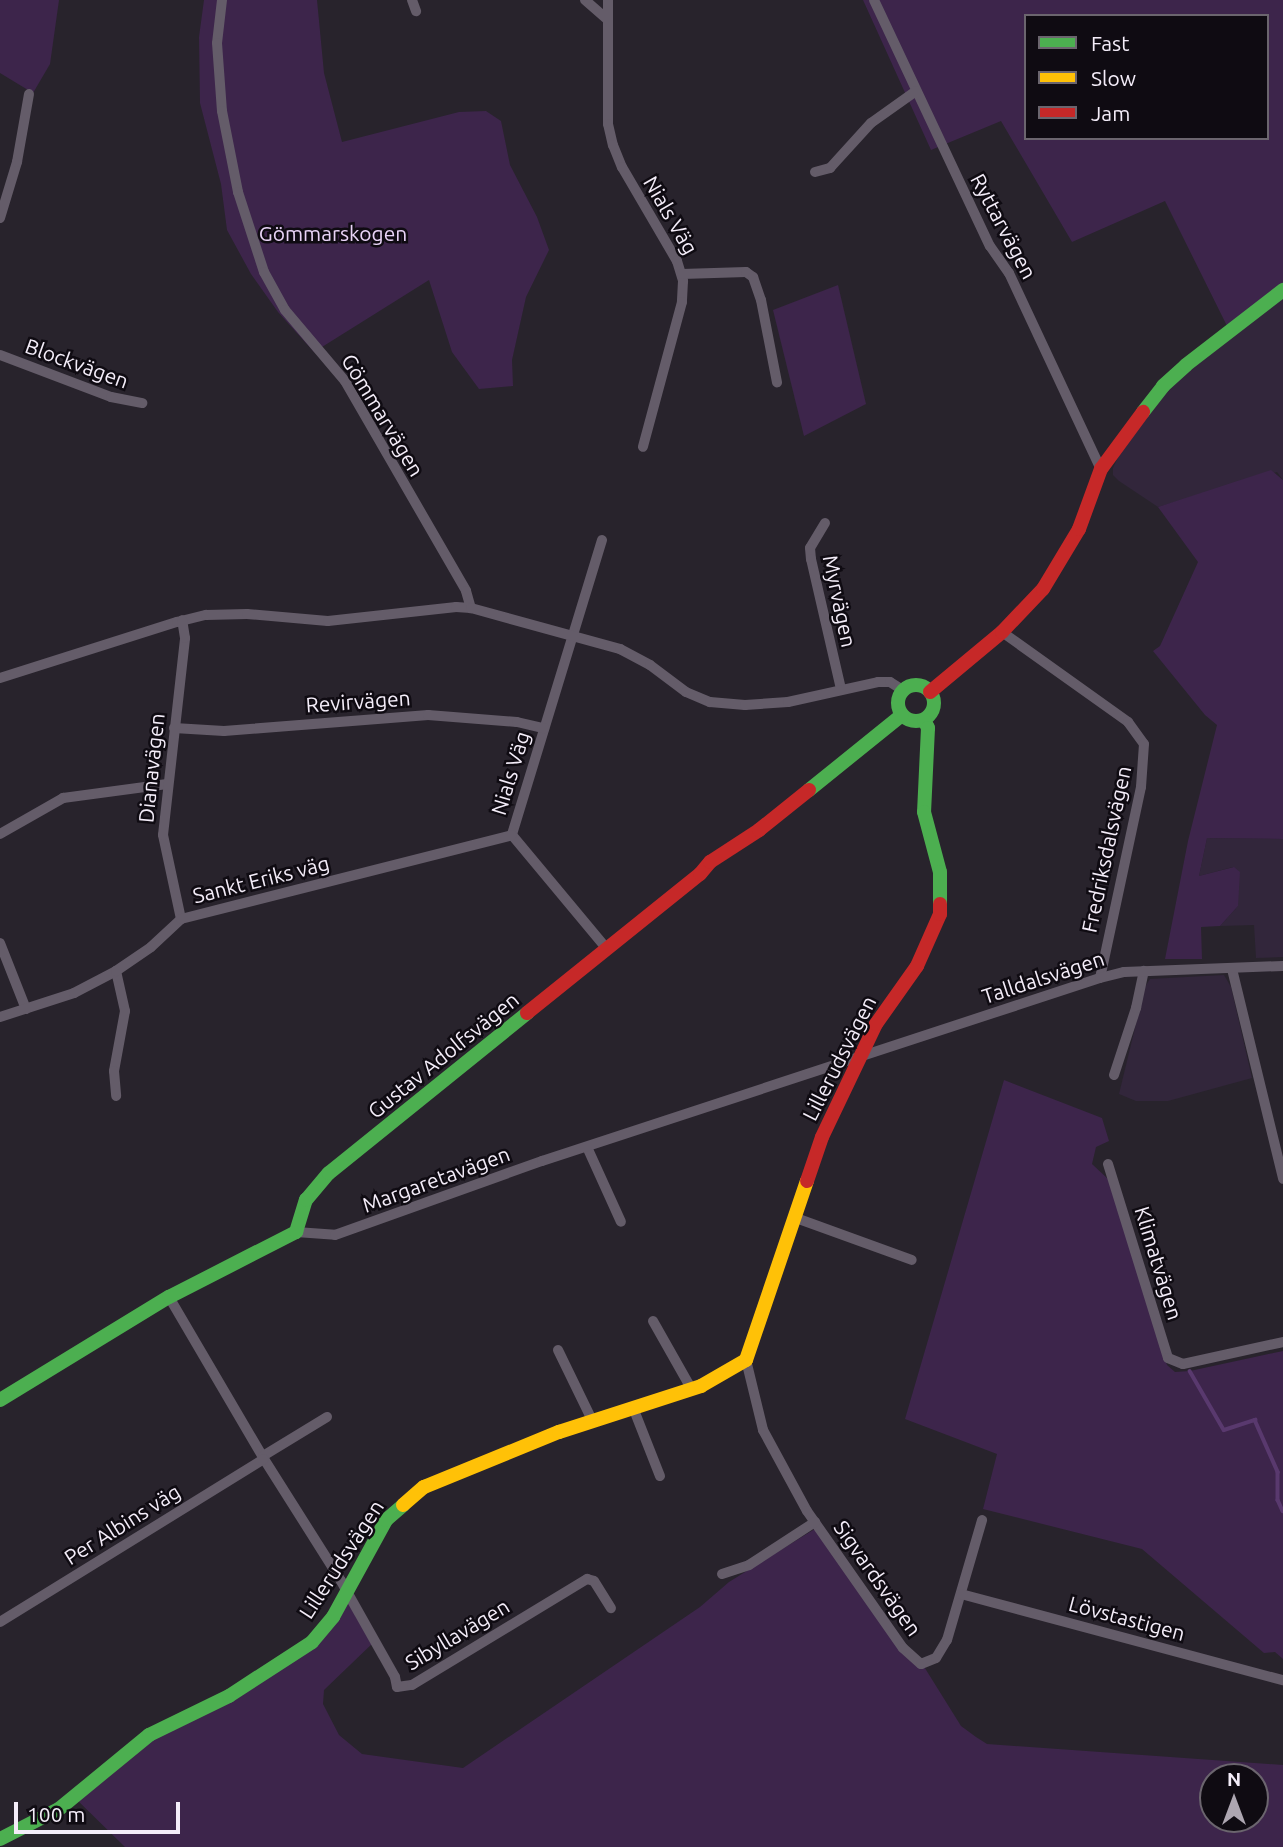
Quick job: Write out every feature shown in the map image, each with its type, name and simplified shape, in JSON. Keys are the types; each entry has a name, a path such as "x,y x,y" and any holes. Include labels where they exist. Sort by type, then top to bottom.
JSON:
{"street":[{"name":"Gömmarvägen","path":"222,0 217,43 222,111 238,192 264,272 285,310 345,381 466,591 471,608"},
{"path":"412,0 416,11"},
{"path":"585,0 608,20"},
{"name":"Nials Väg","path":"608,0 608,124 613,145 622,167 682,274 682,302 643,447"},
{"name":"Ryttarvägen","path":"874,0 990,246 1009,273 1101,469"},
{"path":"815,172 830,168 871,123 916,91"},
{"path":"0,218 17,162 29,94"},
{"path":"682,274 750,274 761,300 777,382"},
{"path":"930,692 1029,606 1062,561 1079,529 1101,469 1145,407 1173,376 1283,290"},
{"name":"Blockvägen","path":"0,355 111,397 142,403"},
{"name":"Myrvägen","path":"825,523 810,548 811,559 841,689"},
{"name":"Nials Väg","path":"602,540 512,835 607,949"},
{"path":"0,678 182,620 206,615 247,614 340,620 416,609 471,608 573,635 631,654 686,692 710,702 745,705 788,702 878,682 890,682 903,690"},
{"name":"Dianavägen","path":"181,919 163,835 185,638 182,620"},
{"name":"Fredriksdalsvägen","path":"1002,632 1128,722 1144,744 1141,787 1100,978"},
{"path":"911,686 922,686 930,692 935,704 931,714 924,720 915,721 902,715 898,708 903,690 911,686"},
{"name":"Revirvägen","path":"174,728 224,731 442,715 517,722 544,728"},
{"name":"Gustav Adolfsvägen","path":"296,1232 306,1200 329,1172 700,874 710,862 759,830 902,715"},
{"name":"Lillerudsvägen","path":"0,1838 59,1809 149,1735 229,1696 292,1656 324,1629 386,1520 424,1487 476,1463 592,1420 634,1410 692,1390 718,1378 746,1360 822,1137 883,1012 927,949 940,914 940,872 924,812 928,728 924,720"},
{"path":"0,834 63,798 167,784"},
{"name":"Sankt Eriks väg","path":"0,1017 74,993 116,971 151,947 181,919 512,835"},
{"path":"0,943 26,1009"},
{"name":"Talldalsvägen","path":"863,1056 1100,978 1144,971 1283,966"},
{"path":"1232,969 1283,1179"},
{"path":"116,971 125,1011 114,1070 116,1096"},
{"path":"1114,1075 1136,1008 1144,971"},
{"name":"Margaretavägen","path":"296,1232 335,1235 587,1147 863,1056"},
{"path":"587,1147 621,1222"},
{"name":"Klimatvägen","path":"1108,1164 1168,1358 1183,1364 1283,1342"},
{"path":"796,1218 912,1260"},
{"path":"0,1400 169,1297 296,1232"},
{"name":"Sibyllavägen","path":"169,1297 263,1457 347,1591 395,1677 397,1687 412,1685 587,1579 594,1581 611,1608"},
{"path":"653,1321 692,1390"},
{"path":"558,1350 592,1420"},
{"name":"Sigvardsvägen","path":"746,1360 762,1430 815,1522 903,1648 921,1664 930,1663 940,1655 982,1520"},
{"path":"634,1410 660,1476"},
{"path":"263,1457 327,1417"},
{"name":"Per Albins väg","path":"0,1622 263,1457"},
{"path":"722,1574 749,1565 815,1522"},
{"name":"Lövstastigen","path":"961,1594 1283,1680"}],"shaded area":[{"path":"1283,290 1283,480 1277,472 1158,507 1119,481 1113,475 1113,468 1121,451 1176,380"},
{"path":"1207,838 1283,839 1283,957 1256,958 1254,925 1220,926 1238,906 1233,867 1199,876"},
{"path":"1224,975 1231,987 1252,1078 1168,1101 1136,1101 1119,1094 1145,987 1150,979"}],"green space":[{"path":"0,0 59,0 50,64 33,93 0,73"},
{"name":"Gömmarskogen","path":"204,0 317,0 324,73 342,142 459,112 486,111 501,121 510,165 537,217 549,250 526,297 512,360 513,386 479,389 452,352 429,280 314,352 278,312 251,274 227,230 221,184 200,103 199,37"},
{"path":"863,0 1283,0 1283,290 1230,332 1165,201 1072,242 1001,121 931,150"},
{"path":"838,285 866,404 804,436 773,310"},
{"path":"1271,470 1283,480 1283,839 1207,838 1199,876 1234,867 1240,872 1238,906 1220,926 1201,927 1202,959 1165,959 1188,841 1217,725 1205,715 1153,651 1160,646 1198,562 1158,507"},
{"path":"1004,1080 1102,1118 1109,1141 1096,1147 1092,1164 1108,1179 1167,1365 1175,1372 1190,1371 1283,1351 1283,1659 1275,1652 1264,1653 1142,1549 983,1509 997,1454 905,1419"},
{"path":"818,1527 903,1648 923,1665 961,1726 976,1737 987,1744 1255,1763 1199,1763 1199,1833 1269,1833 1269,1764 1283,1765 1283,1847 125,1847 74,1797 112,1762 292,1656 345,1597 375,1641 324,1690 323,1704 339,1735 362,1754 463,1768 700,1607 729,1582"}],"waterway":[{"path":"1190,1371 1224,1430 1255,1420 1278,1472 1278,1500 1283,1511"}],"traffic: fast":[{"path":"1143,412 1163,386 1186,365 1283,290"},
{"path":"916,685 929,690 934,703 929,716 916,721 903,716 898,703 903,690 916,685"},
{"path":"809,790 902,715"},
{"path":"924,720 928,728 924,812 940,872 940,904"},
{"path":"0,1400 169,1297 296,1232 306,1200 329,1173 527,1013"},
{"path":"0,1839 59,1809 149,1735 229,1696 312,1642 333,1617 386,1520 403,1505"}],"traffic: slow":[{"path":"403,1505 424,1487 559,1432 701,1386 746,1360 807,1181"}],"traffic: jam":[{"path":"930,692 1002,632 1043,589 1079,529 1101,469 1143,412"},
{"path":"527,1013 700,874 710,862 759,830 809,790"},
{"path":"807,1181 822,1137 876,1024 917,966 940,914 940,904"}]}
